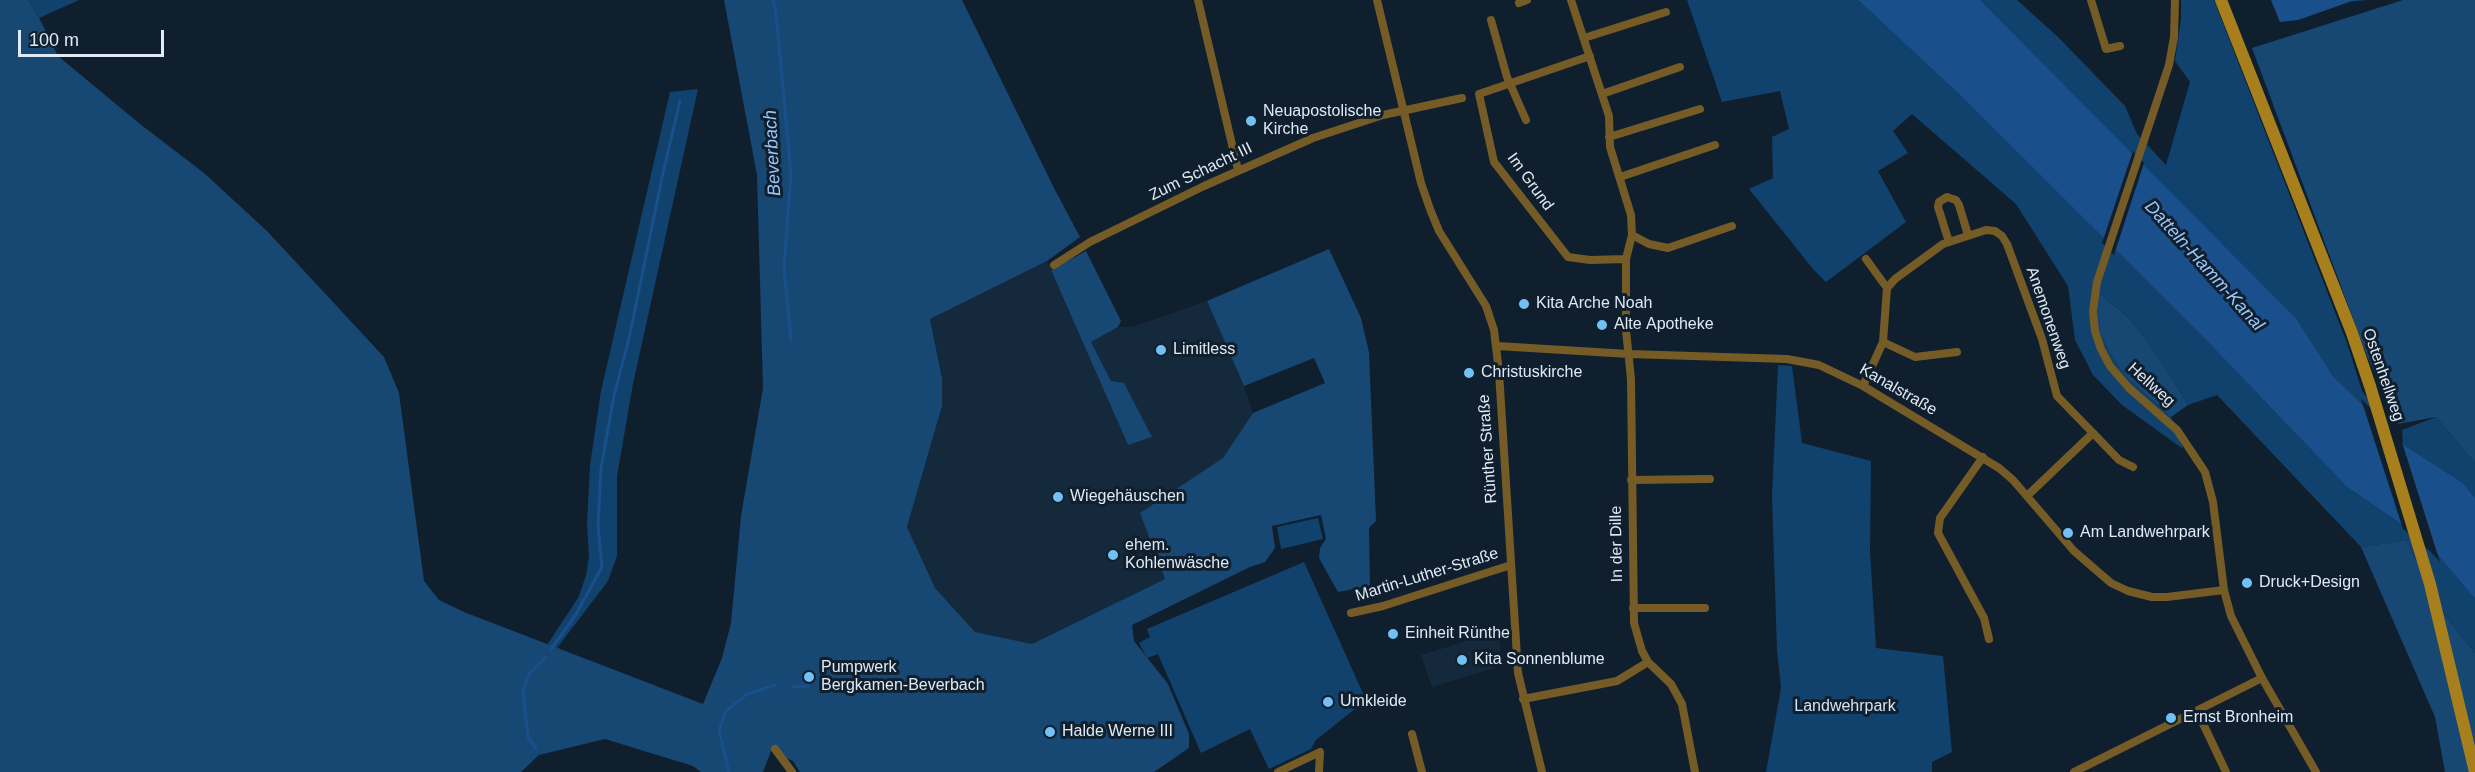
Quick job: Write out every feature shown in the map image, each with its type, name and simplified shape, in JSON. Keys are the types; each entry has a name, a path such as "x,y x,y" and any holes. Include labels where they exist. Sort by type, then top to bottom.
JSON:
{"main road":[{"name":"Ostenhellweg","path":"2221,0 2352,333 2378,410 2422,553 2475,772"}],"street":[{"path":"1198,0 1238,170"},
{"name":"Rünther Straße","path":"1377,0 1403,111 1430,209 1439,231 1486,306 1497,346 1518,673 1542,772"},
{"path":"1571,0 1609,116 1610,147 1631,214 1632,235 1649,244 1668,248 1732,226"},
{"path":"2091,0 2106,49 2120,46"},
{"name":"Hellweg","path":"2175,0 2174,37 2169,65 2094,293 2095,331 2101,349 2119,378 2177,430 2205,472 2213,502 2224,590 2240,636 2316,772"},
{"path":"1584,38 1666,12"},
{"path":"1491,20 1507,77 1526,120"},
{"name":"Im Grund","path":"1590,56 1479,94 1494,162 1568,257 1590,260 1626,260"},
{"path":"1602,94 1680,67"},
{"path":"1403,111 1462,98"},
{"path":"1609,137 1700,109"},
{"name":"Zum Schacht III","path":"1054,265 1090,242 1238,170 1313,138 1383,115 1403,111"},
{"path":"1620,177 1714,145"},
{"path":"1949,242 1938,207 1943,199 1951,198 1959,205 1968,235"},
{"name":"Anemonenweg","path":"1887,288 1895,279 1949,242 1986,230 1995,231 2002,236 2042,339 2057,396 2119,460 2133,467"},
{"name":"In der Dille","path":"1632,235 1626,260 1626,330 1629,354 1633,608 1637,638 1648,662 1671,684 1682,704 1695,772"},
{"path":"1863,386 1883,342 1887,288 1866,259"},
{"path":"1883,342 1915,357 1957,352"},
{"name":"Kanalstraße","path":"1497,346 1629,354 1797,360 1819,365 1863,386 1983,457 2013,480 2074,551 2111,583 2128,591 2152,597 2224,590"},
{"path":"2027,495 2093,433"},
{"path":"1983,457 1940,518 1938,532 1984,618 1989,639"},
{"path":"1631,480 1710,479"},
{"name":"Martin-Luther-Straße","path":"1351,613 1383,606 1510,565"},
{"path":"1633,608 1705,608"},
{"path":"1523,699 1617,681 1648,662"},
{"path":"2074,772 2262,678"},
{"path":"2197,711 2226,772"},
{"path":"1412,734 1422,772"},
{"path":"775,749 792,772"},
{"path":"1278,772 1320,752 1319,772"}],"shaded area":[{"path":"0,0 28,0 58,56 204,173 267,231 384,357 399,393 424,581 439,600 464,612 703,704 722,658 731,623 741,516 763,388 757,175 724,0 962,0 1080,237 1047,261 930,319 942,378 942,406 907,527 935,588 975,632 1032,644 1165,579 1140,513 1223,458 1253,413 1325,383 1314,358 1244,386 1207,301 1329,249 1361,318 1369,352 1376,521 1369,528 1370,586 1338,592 1319,558 1320,548 1326,539 1321,515 1272,526 1275,548 1265,562 1250,567 1132,625 1134,641 1168,684 1189,734 1189,748 1154,772 800,772 793,761 771,751 763,772 701,772 693,766 605,739 539,755 521,772 0,772"},
{"path":"2403,0 2475,0 2475,463 2436,417 2398,424 2367,356 2252,48"},
{"path":"1086,251 1121,321 1118,327 1091,342 1111,381 1124,383 1152,437 1128,445 1051,270"},
{"path":"1047,261 1128,445 1111,381 1091,342 1118,327 1132,327 1207,301 1244,386 1253,413 1223,458 1141,513 1165,579 1032,644 975,632 935,588 907,527 942,406 942,378 930,318"},
{"path":"2100,294 2130,319 2153,349 2188,405 2171,417 2128,379 2110,354 2100,333 2098,301"},
{"path":"2406,540 2444,614 2475,653 2475,772 2445,772 2435,717 2361,547"},
{"name":"Kita Sonnenblume","path":"1499,629 1501,666 1432,687 1421,655 1473,639 1471,633"}],"green space":[{"path":"28,0 79,0 39,18"},
{"path":"1687,0 1858,0 1961,96 2206,340 2347,487 2432,548 2475,599 2475,653 2444,614 2406,540 2361,547 2217,395 2188,405 2153,349 2130,319 2100,294 2100,333 2110,354 2128,379 2171,417 2183,449 2122,405 2093,375 2075,340 2068,286 2016,204 1912,114 1893,131 1908,153 1878,171 1906,222 1826,282 1749,189 1773,178 1772,137 1789,129 1780,91 1722,102"},
{"path":"1980,0 2017,0 2058,37 2125,106 2137,134 2166,165 2190,82 2175,61 2181,19 2181,0 2214,0 2347,343 2362,391 2403,443 2402,430 2436,417 2475,463 2475,498 2463,483 2404,445 2333,376 2296,318"},
{"path":"698,89 633,384 617,476 617,556 608,581 557,648 547,645 578,598 586,576 589,556 587,524 590,465 601,391 670,92"},
{"name":"Landwehrpark","path":"1778,365 1792,366 1802,443 1871,461 1870,551 1876,648 1943,656 1952,752 1932,762 1932,772 1766,772 1781,688 1777,650 1772,497"},
{"path":"1318,518 1323,539 1281,549 1277,527"},
{"path":"1304,562 1366,700 1316,740 1311,749 1269,769 1250,729 1201,753 1158,654 1147,658 1139,643 1150,637 1147,629"}],"water":[{"name":"Datteln-Hamm-Kanal","path":"1858,0 1980,0 2296,318 2333,376 2404,445 2463,483 2475,498 2475,599 2432,548 2347,487 2206,340 1961,96"},
{"path":"2271,0 2368,0 2352,1 2298,20 2280,22"}],"pier":[{"path":"2133,151 2144,163 2114,255 2102,243"},
{"path":"2361,399 2400,436 2440,562 2403,529"}],"waterway":[{"name":"Beverbach","path":"773,0 791,174 784,268 791,340"},
{"path":"551,649 575,616 602,567 598,526 601,468 614,396 630,334 680,101"},
{"path":"536,749 528,737 523,692 529,674 545,658"},
{"name":"Beverbach","path":"729,772 719,730 726,711 747,694 776,685"},
{"name":"Beverbach","path":"793,687 808,686"}],"place":[{"name":"Neuapostolische Kirche","path":"1251,121"},
{"name":"Kita Arche Noah","path":"1524,304"},
{"name":"Alte Apotheke","path":"1602,325"},
{"name":"Limitless","path":"1161,350"},
{"name":"Christuskirche","path":"1469,373"},
{"name":"Wiegehäuschen","path":"1058,497"},
{"name":"Am Landwehrpark","path":"2068,533"},
{"name":"ehem. Kohlenwäsche","path":"1113,555"},
{"name":"Druck+Design","path":"2247,583"},
{"name":"Einheit Rünthe","path":"1393,634"},
{"name":"Kita Sonnenblume","path":"1462,660"},
{"name":"Pumpwerk Bergkamen-Beverbach","path":"809,677"},
{"name":"Umkleide","path":"1328,702"},
{"name":"Ernst Bronheim","path":"2171,718"},
{"name":"Halde Werne III","path":"1050,732"}]}
